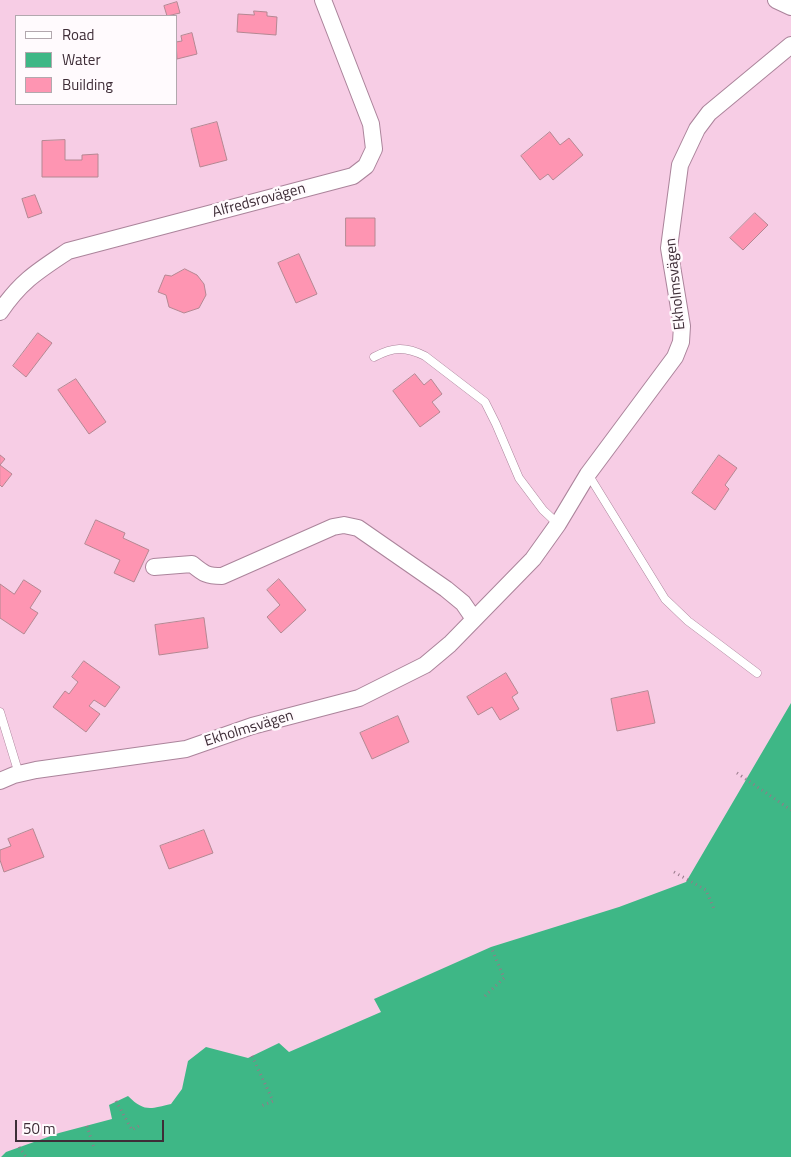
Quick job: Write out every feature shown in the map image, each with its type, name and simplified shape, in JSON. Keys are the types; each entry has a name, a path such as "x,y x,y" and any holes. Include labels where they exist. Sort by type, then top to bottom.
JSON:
{"street":[{"name":"Alfredsrovägen","path":"0,312 12,294 31,275 68,251 353,176 366,166 374,150 371,124 323,0"},
{"path":"776,0 791,7"},
{"name":"Ekholmsvägen","path":"0,782 19,774 36,770 186,749 252,726 359,698 425,665 450,644 533,560 558,524 588,474 675,357 681,342 682,326 670,248 680,165 698,129 709,113 791,45"},
{"path":"154,567 192,564 203,574 222,576 333,527 344,525 358,528 446,589 462,604 474,620"}],"lane":[{"path":"374,357 383,352 400,348 414,350 425,356 485,402 518,478 543,510 558,524"},
{"path":"588,474 665,599 696,626 757,673"},
{"path":"0,712 19,774"}],"path":[{"path":"738,773 791,810"},
{"path":"674,872 706,890 714,909"},
{"path":"485,996 504,978 492,948"},
{"path":"252,1056 273,1101 259,1107"},
{"path":"116,1102 132,1130 142,1124"},
{"path":"87,1126 94,1148"},
{"path":"19,1148 26,1157"}],"water":[{"path":"791,703 791,1157 1,1157 6,1152 59,1133 112,1119 109,1105 128,1096 139,1105 148,1108 171,1104 182,1089 188,1061 206,1047 248,1058 279,1043 289,1052 381,1012 374,999 491,947 619,907 686,882"}],"building":[{"path":"177,2 180,13 167,15 164,6"},
{"path":"254,11 267,12 267,16 277,17 276,35 237,32 238,14 254,15"},
{"path":"192,33 197,54 178,59 178,42 182,41 181,36"},
{"path":"217,122 227,160 200,167 191,129"},
{"path":"550,132 560,145 569,138 583,155 553,180 548,174 540,180 521,156"},
{"path":"65,140 65,160 82,160 82,155 98,154 98,177 42,177 42,141"},
{"path":"35,195 42,213 28,218 22,199"},
{"path":"755,213 768,225 743,250 730,238"},
{"path":"346,218 375,218 375,246 346,246"},
{"path":"299,254 317,294 296,303 278,263"},
{"path":"185,269 197,275 204,284 206,295 199,308 184,313 169,307 166,295 158,292 165,275 171,276"},
{"path":"38,333 52,343 26,377 13,366"},
{"path":"415,374 424,385 431,379 442,394 432,402 440,412 420,427 393,391"},
{"path":"76,379 106,422 89,434 58,390"},
{"path":"0,455 5,459 0,465"},
{"path":"719,455 737,468 725,485 729,489 715,510 692,493"},
{"path":"0,465 12,474 2,487 0,485"},
{"path":"96,520 125,533 123,538 149,550 134,582 114,573 120,560 85,544"},
{"path":"279,579 306,610 281,633 267,617 280,605 267,590"},
{"path":"24,580 41,591 30,608 38,613 24,634 0,618 0,584 14,594"},
{"path":"204,618 208,648 159,655 155,625"},
{"path":"84,661 120,687 105,707 94,700 89,706 100,714 86,732 53,707 65,691 69,694 78,682 72,677"},
{"path":"506,673 518,693 512,697 519,709 500,720 492,707 478,715 467,697"},
{"path":"648,691 655,723 617,731 611,699"},
{"path":"398,716 409,742 372,759 360,733"},
{"path":"33,829 44,857 4,872 0,860 0,850 11,846 8,839"},
{"path":"204,830 213,853 169,869 160,846"}]}
